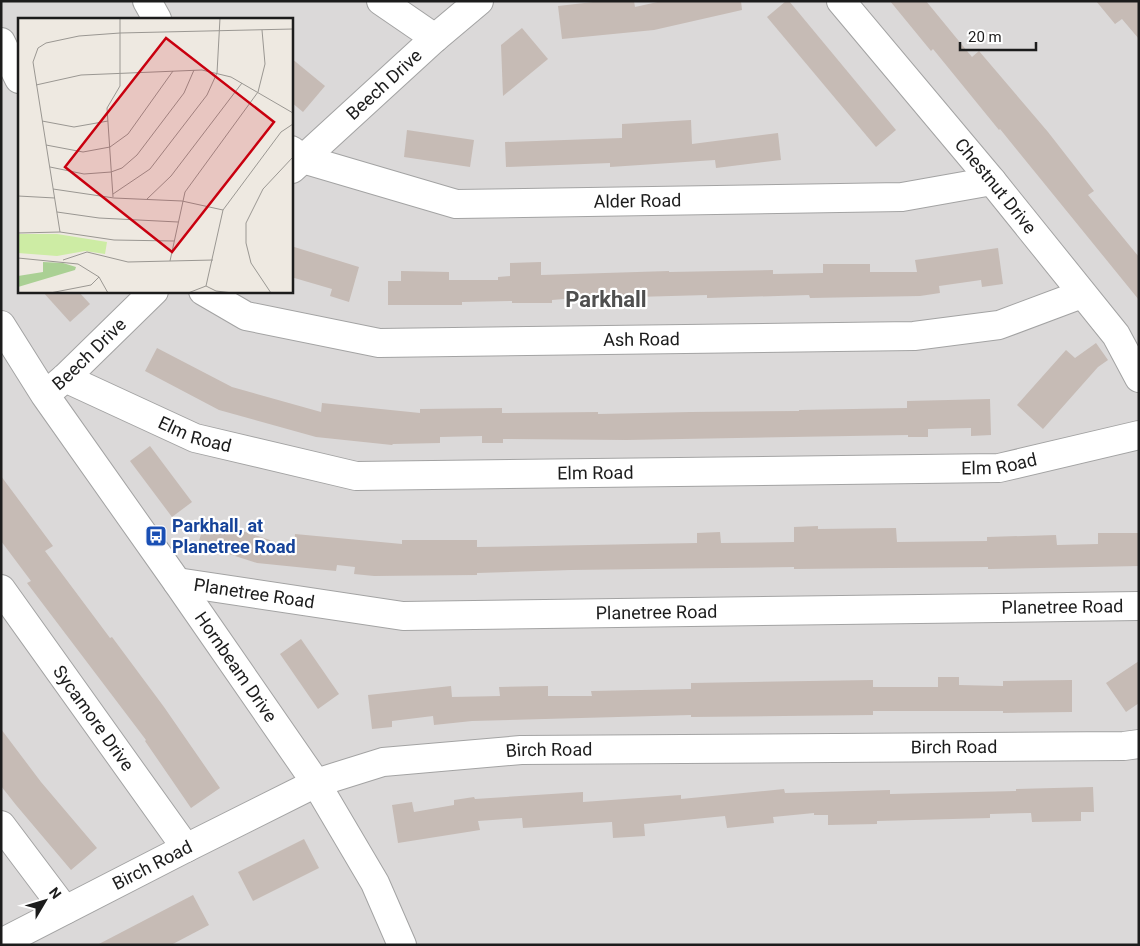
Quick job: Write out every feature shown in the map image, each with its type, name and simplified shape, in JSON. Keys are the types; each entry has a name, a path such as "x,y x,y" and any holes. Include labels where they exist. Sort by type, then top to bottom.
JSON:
{"street":[{"path":"148,1 156,18"},
{"path":"382,1 435,38"},
{"name":"Beech Drive","path":"295,159 479,1"},
{"name":"Chestnut Drive","path":"841,1 992,181 1116,335 1139,378"},
{"path":"1,42 18,77"},
{"name":"Alder Road","path":"295,159 456,204 902,197 992,181"},
{"name":"Beech Drive","path":"45,395 65,378 153,292"},
{"name":"Ash Road","path":"204,292 246,316 379,343 914,336 999,324 1082,294"},
{"name":"Hornbeam Drive","path":"1,325 45,395 316,783 375,883 402,945"},
{"name":"Elm Road","path":"65,378 195,438 356,476 1000,468 1139,435"},
{"name":"Planetree Road","path":"177,582 403,616 1139,606"},
{"name":"Sycamore Drive","path":"1,590 186,848"},
{"name":"Birch Road","path":"1,943 316,783 383,762 521,750 1124,746 1139,744"},
{"path":"1,825 65,910"}],"shaded area":[{"path":"1,1 1139,1 1139,945 1,945"}],"building":[{"path":"602,1 634,1 635,7 662,1 741,1 742,10 654,30 562,39 558,6"},
{"path":"786,1 789,1 896,130 876,147 767,17"},
{"path":"890,1 926,1 972,57 979,51 1048,132 1094,191 1088,195 1139,257 1139,300 1000,129"},
{"path":"1096,1 1139,1 1139,39 1122,19 1115,24"},
{"path":"522,28 548,59 503,96 501,45"},
{"path":"292,59 325,86 303,112 292,103"},
{"path":"691,120 692,144 778,133 781,160 716,168 715,160 610,167 610,163 506,167 505,142 622,138 622,124"},
{"path":"407,130 474,140 470,167 404,157"},
{"path":"292,246 359,267 349,302 330,296 332,289 292,277"},
{"path":"998,248 1003,284 982,287 981,280 939,286 940,293 920,296 810,298 809,295 707,298 707,295 564,299 552,300 552,303 512,303 512,301 462,302 462,305 388,305 388,281 401,281 401,271 449,272 449,280 498,280 498,277 510,276 510,263 541,262 541,275 773,270 773,274 823,273 823,264 870,264 870,272 917,272 915,260"},
{"path":"43,292 79,292 90,304 70,322"},
{"path":"1096,343 1108,360 1098,367 1043,429 1017,405 1066,350 1075,358"},
{"path":"157,348 232,387 321,412 322,403 420,413 420,409 502,408 502,413 598,412 598,414 907,408 907,401 990,399 991,435 971,436 971,428 928,429 928,437 908,437 908,435 626,440 503,439 503,443 482,443 482,436 440,437 440,443 392,445 316,437 219,410 145,371"},
{"path":"150,446 192,502 172,517 130,461"},
{"path":"1,476 53,546 45,551 164,707 220,788 191,808 146,740 27,583 31,581 1,541"},
{"path":"206,519 294,548 295,534 402,544 402,540 477,540 477,547 697,543 697,533 720,532 721,543 794,542 794,527 818,526 818,529 896,528 897,542 987,541 987,537 1056,535 1057,545 1098,544 1098,533 1139,533 1139,566 988,569 988,567 794,569 794,567 571,570 477,573 477,575 374,576 354,574 355,567 337,565 336,571 257,563 198,544"},
{"path":"301,639 339,694 318,709 280,654"},
{"path":"1139,661 1139,703 1126,712 1106,683"},
{"path":"938,677 959,677 959,685 1003,686 1003,681 1072,680 1072,712 873,711 873,715 691,717 691,715 472,721 434,725 433,716 392,721 392,727 372,729 368,695 451,686 452,697 500,696 499,687 548,686 548,696 592,696 591,691 691,689 691,683 873,680 873,687 938,687"},
{"path":"1,729 41,782 97,848 71,870 1,786"},
{"path":"1093,787 1094,812 1081,812 1081,821 1032,822 1031,813 990,814 990,818 877,821 877,824 828,825 828,815 814,815 814,813 773,817 774,823 727,828 725,816 644,824 645,836 613,838 612,822 523,828 522,818 478,821 480,830 398,843 392,805 412,802 414,812 454,805 454,800 474,797 475,799 583,792 583,802 681,795 681,799 784,789 785,793 890,790 890,794"},
{"path":"304,839 319,868 253,901 238,872"},
{"path":"193,895 209,925 171,945 97,945"}],"place":[{"name":"Parkhall, at Planetree Road","path":"156,536"}],"district":[{"name":"Parkhall","path":"606,299"}]}
